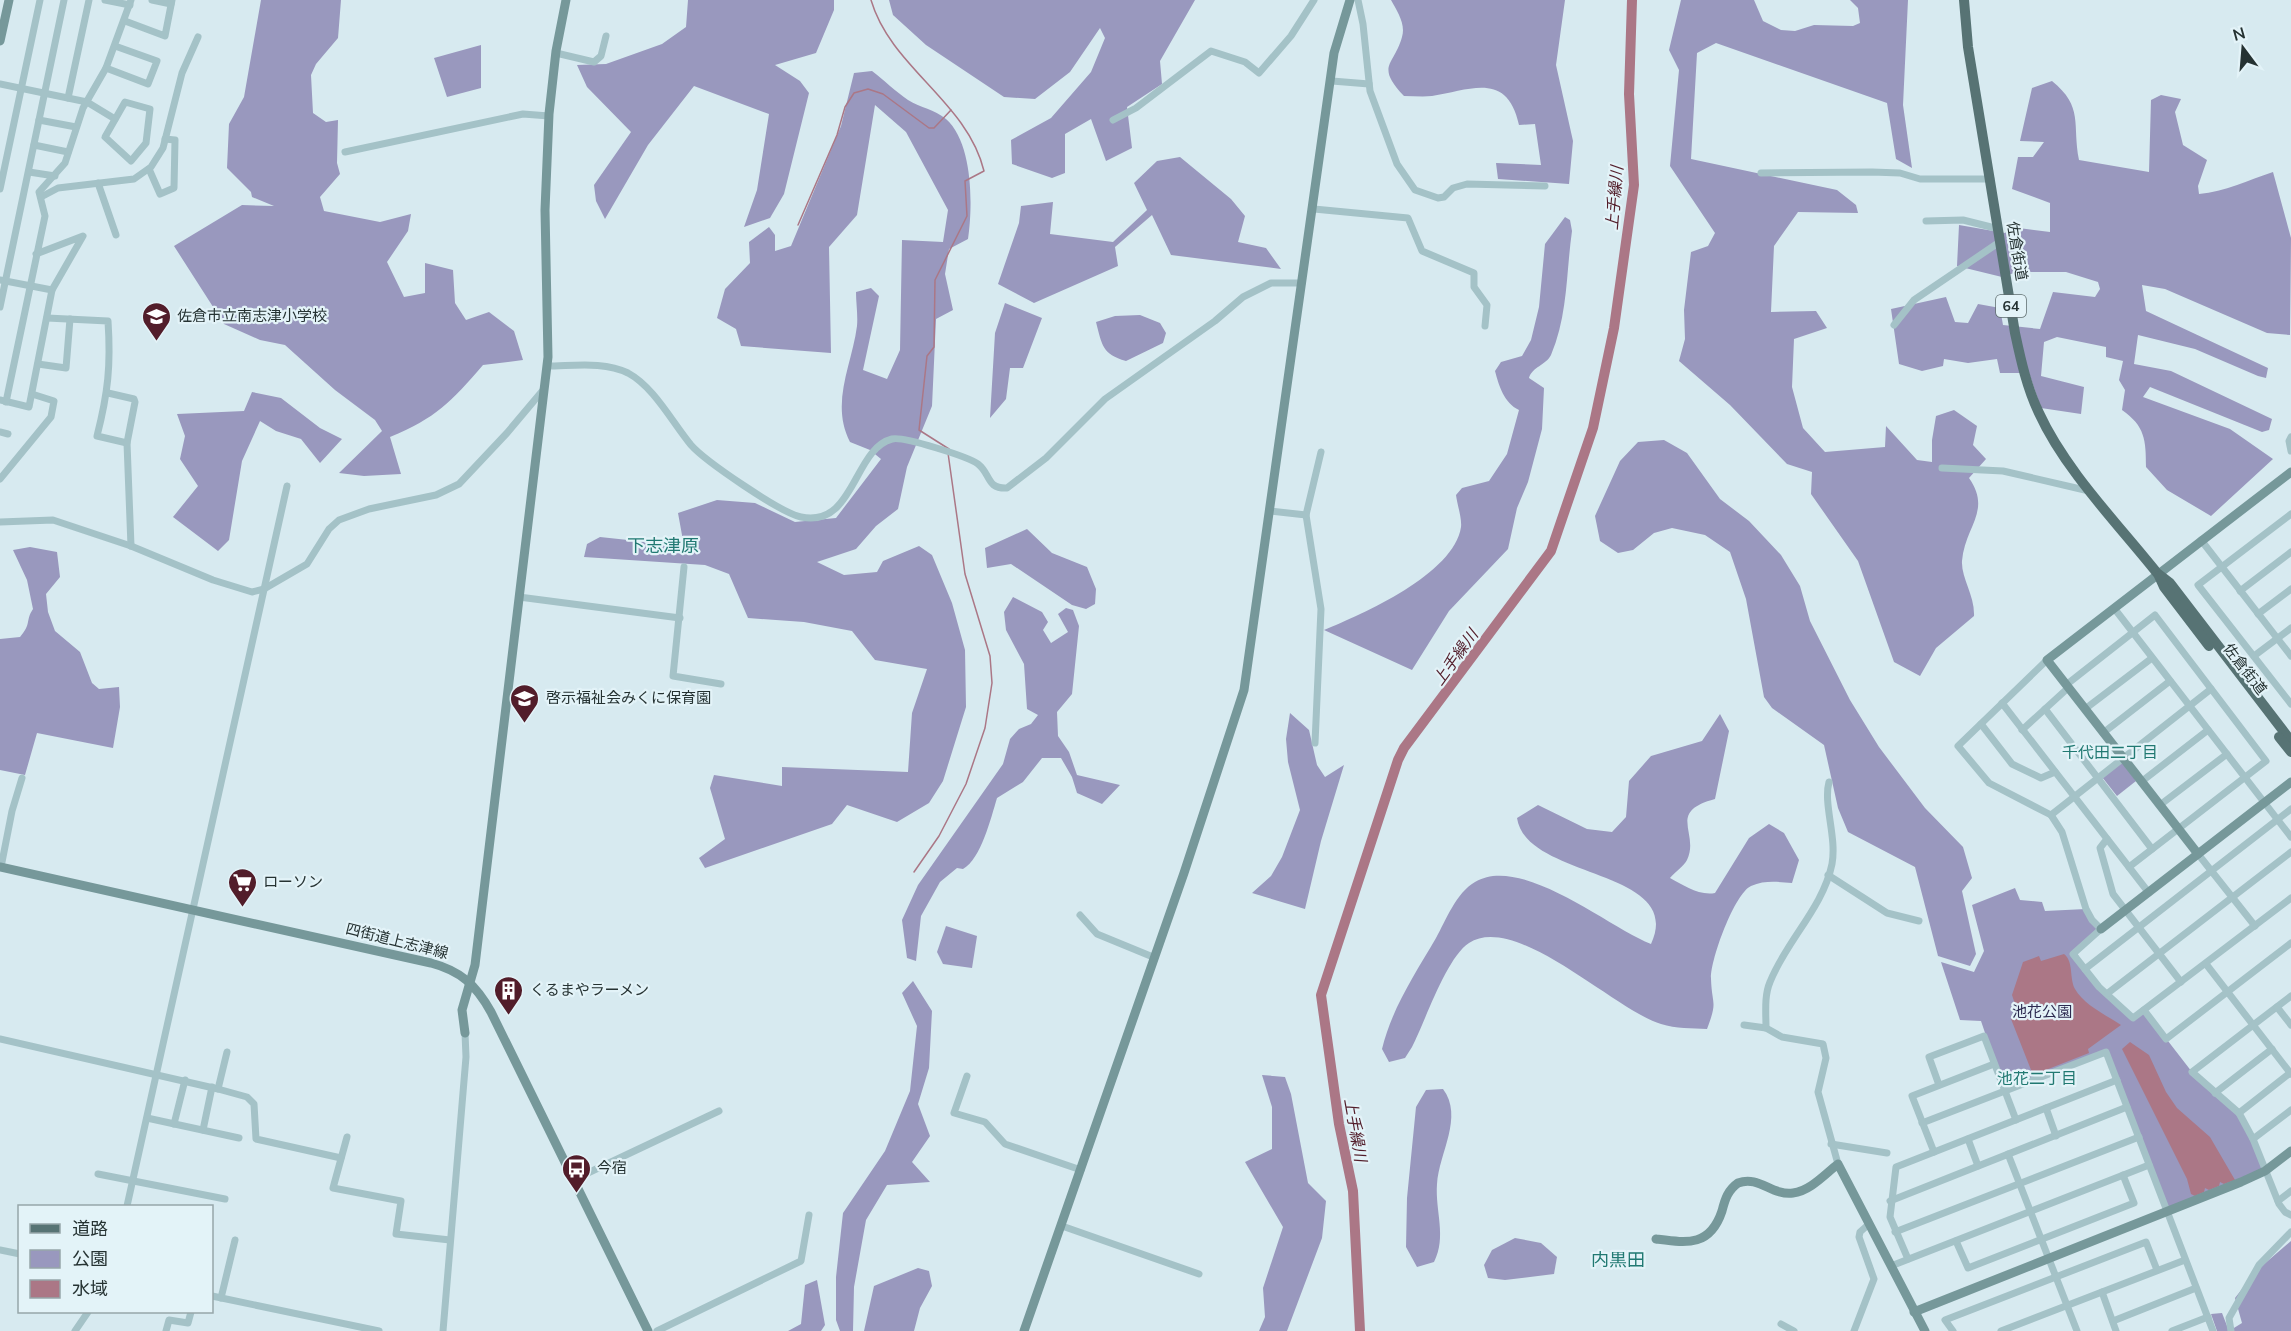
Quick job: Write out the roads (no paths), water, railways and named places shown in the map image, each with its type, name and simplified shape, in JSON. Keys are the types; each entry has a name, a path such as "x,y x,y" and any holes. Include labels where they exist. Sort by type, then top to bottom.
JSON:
{"main road":[{"name":"佐倉街道","path":"1964,0 1968,47 2015,333 2031,393 2049,431 2091,491 2157,573 2164,587 2291,753"},
{"name":"佐倉街道","path":"2157,573 2170,583 2291,741"}],"street":[{"path":"0,41 9,0"},
{"path":"0,189 40,0"},
{"path":"0,307 3,280 29,172 64,0"},
{"path":"68,98 89,0"},
{"path":"36,254 82,236 52,290 29,407 3,401 45,210 39,192 65,163 76,127 106,68 131,3 105,0"},
{"path":"125,21 165,36 171,2 152,0"},
{"path":"443,1331 466,1057 462,1010 476,965 547,366 545,210 549,116 556,53 566,0"},
{"path":"1113,120 1146,102 1210,51 1245,62 1259,73 1291,36 1314,0"},
{"path":"1024,1331 1184,873 1244,690 1336,41 1350,0"},
{"path":"1358,0 1363,24 1369,84 1391,152 1403,176 1415,190 1438,198 1444,197 1453,188 1480,183 1545,186"},
{"path":"556,53 594,62 601,56 606,36"},
{"path":"41,197 58,188 134,179 149,170 158,160 182,73 198,37"},
{"path":"106,68 148,84 157,61 116,45"},
{"path":"1332,81 1369,84"},
{"path":"0,84 87,102 115,119"},
{"path":"125,102 150,109 146,143 131,161 105,137 115,119 125,102"},
{"path":"345,152 523,114 549,116"},
{"path":"39,120 76,127"},
{"path":"149,170 160,194 174,188 175,140 165,139"},
{"path":"34,145 68,152"},
{"path":"1761,173 1872,171 1900,173 1920,179 1991,179"},
{"path":"29,172 55,176"},
{"path":"98,183 116,235"},
{"path":"1314,209 1408,218 1422,251 1474,273 1474,286 1486,306 1485,326"},
{"path":"1926,221 1963,220 1999,229"},
{"path":"1894,326 1914,300 2001,241"},
{"path":"3,280 52,290"},
{"path":"547,366 603,366 629,374 647,390 699,453 715,466 794,514 813,517 834,510 876,449 895,438 910,439 979,464 990,483 1000,488 1007,488 1046,458 1104,399 1215,321 1243,297 1271,283 1302,283"},
{"path":"47,318 108,321 110,360 108,393 97,436 127,443"},
{"path":"38,364 66,368 70,319"},
{"path":"0,522 53,520 130,546 213,580 252,592 264,589 308,564 329,528 339,520 369,509 436,495 459,484 507,433 544,388"},
{"path":"108,393 134,399 135,402 127,443 130,546"},
{"path":"0,479 51,417 54,401 32,394"},
{"path":"0,432 8,434"},
{"path":"2291,437 2289,441 2291,451"},
{"path":"1315,743 1321,609 1306,515 1321,452"},
{"path":"1942,468 2003,471 2091,491"},
{"path":"2102,929 2092,920 2086,909 2062,832 2051,815 1989,783 1958,746 2047,660 2291,472"},
{"path":"127,1205 287,486"},
{"path":"1270,511 1306,515"},
{"path":"2291,514 2198,585 2291,704"},
{"path":"2201,540 2291,656"},
{"path":"2240,591 2291,552"},
{"path":"684,567 673,676 721,684"},
{"path":"2258,614 2291,589"},
{"path":"519,597 680,618"},
{"path":"2114,608 2291,837"},
{"path":"2022,730 2067,687 2155,615 2266,761 2129,867"},
{"path":"2254,656 2291,628"},
{"path":"2085,709 2152,658"},
{"path":"2047,660 2255,927"},
{"path":"2103,733 2170,681"},
{"path":"2051,815 2073,795 2211,689"},
{"path":"2002,703 2149,893"},
{"path":"2045,709 2152,849"},
{"path":"1981,724 2012,764 2041,778 2055,772"},
{"path":"2141,782 2208,730"},
{"path":"2160,806 2226,754"},
{"path":"1,867 12,811 22,778"},
{"path":"1766,1028 1770,981 1822,891 1828,875 1834,850 1830,807 1826,792 1829,782"},
{"path":"2291,782 2073,954 2099,987 2133,1018 2291,898"},
{"path":"2085,969 2291,809"},
{"path":"2107,839 2100,848 2112,894 2181,982"},
{"path":"2108,993 2291,852"},
{"name":"四街道上志津線","path":"1,867 431,963 447,967 470,981 478,989 496,1021 648,1331"},
{"path":"1828,875 1887,913 1899,918 1919,921"},
{"path":"1080,915 1097,934 1153,957"},
{"path":"2144,1010 2166,1038 2291,943"},
{"path":"2206,964 2291,1074 2239,1113"},
{"path":"2291,996 2192,1071 2239,1113 2253,1139 2278,1201 2285,1212 2291,1215"},
{"path":"2277,1007 2291,1025"},
{"path":"1744,1025 1766,1028 1782,1037 1823,1044 1826,1058 1818,1092 1838,1164 1925,1331"},
{"path":"1939,1085 1929,1057 1984,1036 2016,1120"},
{"path":"0,1039 157,1073 247,1097 254,1104 256,1139 341,1158"},
{"path":"2215,1093 2272,1049"},
{"path":"203,1130 227,1052"},
{"path":"1922,1123 2106,1052 2149,1165 2171,1211 2185,1260 2213,1331"},
{"path":"1934,1152 1912,1096 1994,1064"},
{"path":"967,1076 954,1113 985,1122 1005,1144 1081,1170"},
{"path":"174,1124 185,1080"},
{"path":"1908,1259 1890,1217 1890,1201 1896,1167 2117,1080"},
{"path":"1890,1201 2127,1107"},
{"path":"2046,1108 2056,1136"},
{"path":"2253,1139 2291,1110"},
{"path":"573,1180 719,1111"},
{"path":"147,1118 239,1138"},
{"path":"347,1137 333,1188 401,1201 396,1234 450,1239"},
{"path":"1895,1232 2139,1137"},
{"path":"1968,1139 1978,1166"},
{"path":"1831,1144 1887,1152"},
{"path":"1914,1312 2241,1182 2265,1171 2291,1151"},
{"path":"2008,1154 2077,1331"},
{"path":"1656,1239 1689,1242 1699,1240 1714,1226 1726,1196 1738,1183 1756,1181 1782,1193 1792,1194 1810,1186 1838,1164"},
{"path":"1891,1266 2149,1165"},
{"path":"98,1173 225,1200"},
{"path":"1956,1241 1968,1268 2042,1240 2134,1203 2123,1175"},
{"path":"2278,1201 2291,1191"},
{"path":"657,1331 801,1261 810,1215"},
{"path":"1854,1331 1874,1279 1859,1237 1860,1232 1869,1224"},
{"path":"1062,1226 1199,1274"},
{"path":"2231,1331 2229,1318 2240,1302 2250,1278 2270,1252 2291,1232"},
{"path":"221,1298 235,1240"},
{"path":"1953,1331 1945,1320 2146,1242 2157,1270"},
{"path":"0,1250 18,1254"},
{"path":"2001,1331 2185,1260"},
{"path":"2113,1321 2196,1288"},
{"path":"2102,1292 2116,1331"},
{"path":"213,1296 379,1331"},
{"path":"75,1331 87,1313"},
{"path":"166,1331 169,1320 188,1323 190,1313"},
{"path":"2172,1331 2208,1317"},
{"path":"1781,1324 1794,1331"}],"water":[{"path":"2064,954 2069,961 2073,985 2079,995 2121,1025 2088,1049 2089,1053 2033,1075 2011,1019 2019,1016 2012,995 2023,962 2039,956 2041,961"},
{"path":"2130,1042 2149,1055 2166,1092 2177,1108 2210,1137 2235,1180 2224,1184 2220,1182 2219,1186 2209,1190 2205,1188 2204,1192 2195,1196 2191,1194 2187,1179 2122,1049"}],"waterway":[{"path":"871,0 881,24 895,46 962,124 975,146 984,171 965,181 967,216 935,280 934,347 927,356 919,430 949,449"},
{"name":"上手繰川","path":"1360,1331 1353,1191 1339,1124 1321,995 1398,760 1404,748 1551,551 1593,428 1614,328 1634,185 1629,94 1632,0"},
{"path":"798,225 837,135 845,107 854,93 868,89 883,94 929,128 934,128 951,110"},
{"path":"914,872 939,836 966,784 985,728 992,683 990,656 965,574 948,453"}],"place":[{"name":"佐倉市立南志津小学校","path":"156,342"},
{"name":"啓示福祉会みくに保育園","path":"525,724"},
{"name":"ローソン","path":"242,908"},
{"name":"くるまやラーメン","path":"509,1016"},
{"name":"今宿","path":"576,1194"}],"district":[{"name":"下志津原","path":"663,546"},
{"name":"千代田二丁目","path":"2110,752"},
{"name":"池花二丁目","path":"2037,1078"},
{"name":"内黒田","path":"1618,1260"}],"park label":[{"name":"池花公園","path":"2042,1012"}]}
